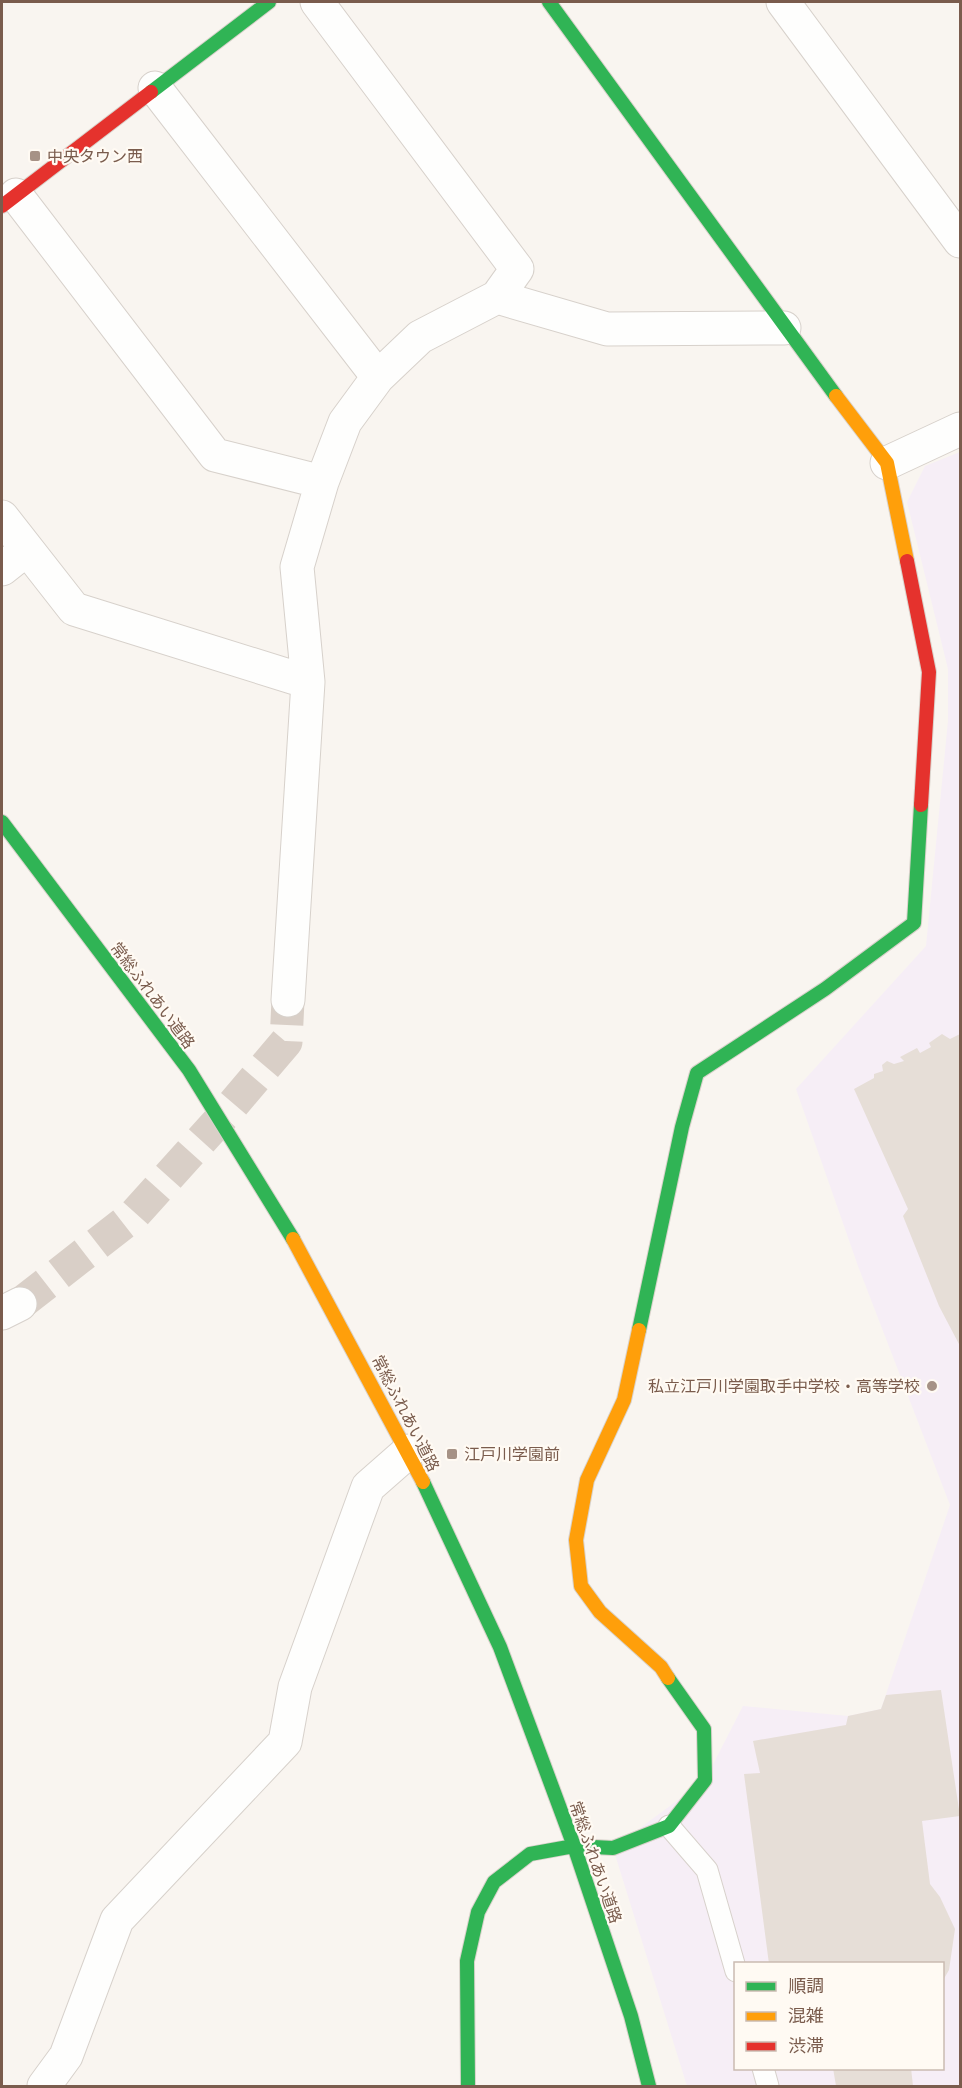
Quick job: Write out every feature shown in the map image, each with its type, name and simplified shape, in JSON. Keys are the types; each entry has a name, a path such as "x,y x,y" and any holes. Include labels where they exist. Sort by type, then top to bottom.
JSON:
{"street":[{"path":"269,2 9,200 215,455 322,482"},
{"path":"288,1000 308,682 297,567 322,482 345,422 378,377 420,337 497,297 517,268 317,2"},
{"path":"468,2086 467,1961 478,1912 494,1882 530,1854 574,1846 613,1848 669,1826 705,1780 704,1729 661,1667 600,1612 581,1586 576,1540 587,1480 624,1400 682,1127 697,1073 825,989 914,923 928,672 887,464 784,328 549,2"},
{"path":"783,2 960,241"},
{"path":"155,88 378,377"},
{"path":"497,297 606,329 784,328"},
{"path":"887,464 960,429"},
{"path":"2,517 14,560 74,609 308,682"},
{"name":"常総ふれあい道路","path":"2,822 189,1070 303,1255 409,1451 501,1647 574,1846 631,2016 650,2086"},
{"path":"44,2086 66,2056 117,1920 285,1742 295,1687 368,1487 409,1451"}],"lane":[{"path":"669,1826 707,1870 734,1967"},
{"path":"764,2070 768,2086"}],"shaded area":[{"name":"私立江戸川学園取手中学校・高等学校","path":"960,452 960,2086 687,2086 613,1848 705,1780 743,1706 848,1716 881,1709 950,1505 858,1266 796,1089 926,946 948,721 948,669 907,502 925,466"}],"building":[{"path":"942,1034 950,1039 960,1034 960,1346 939,1306 903,1216 908,1209 854,1089 874,1078 874,1074 883,1071 882,1065 887,1061 894,1064 904,1061 900,1057 917,1048 920,1053 931,1047 929,1043"},
{"path":"941,1690 960,1816 922,1821 930,1884 940,1897 955,1929 949,1970 944,1979 944,1962 769,1962 744,1774 760,1773 753,1741 846,1725 848,1716 881,1709 886,1695"},
{"path":"833,2070 911,2070 913,2086 836,2086"}],"tunnel":[{"path":"20,1304 133,1216 224,1115 286,1042 288,1000"}],"traffic: fast":[{"path":"151,92 269,2"},
{"path":"549,2 836,396"},
{"path":"639,1330 682,1127 697,1073 825,989 914,923 921,805"},
{"path":"2,822 189,1070 293,1239"},
{"path":"423,1482 500,1647 574,1846 631,2016 649,2086"},
{"path":"468,2086 467,1961 478,1912 494,1882 530,1854 574,1846 613,1848 669,1826 705,1780 704,1729 668,1678"}],"traffic: slow":[{"path":"836,396 887,463 907,561"},
{"path":"293,1239 423,1482"},
{"path":"639,1330 624,1400 587,1480 576,1540 581,1586 600,1612 661,1667 668,1678"}],"traffic: jam":[{"path":"2,206 151,92"},
{"path":"907,561 929,672 921,805"}],"place":[{"name":"中央タウン西","path":"35,156"},
{"name":"私立江戸川学園取手中学校・高等学校","path":"932,1386"},
{"name":"江戸川学園前","path":"452,1454"}]}
